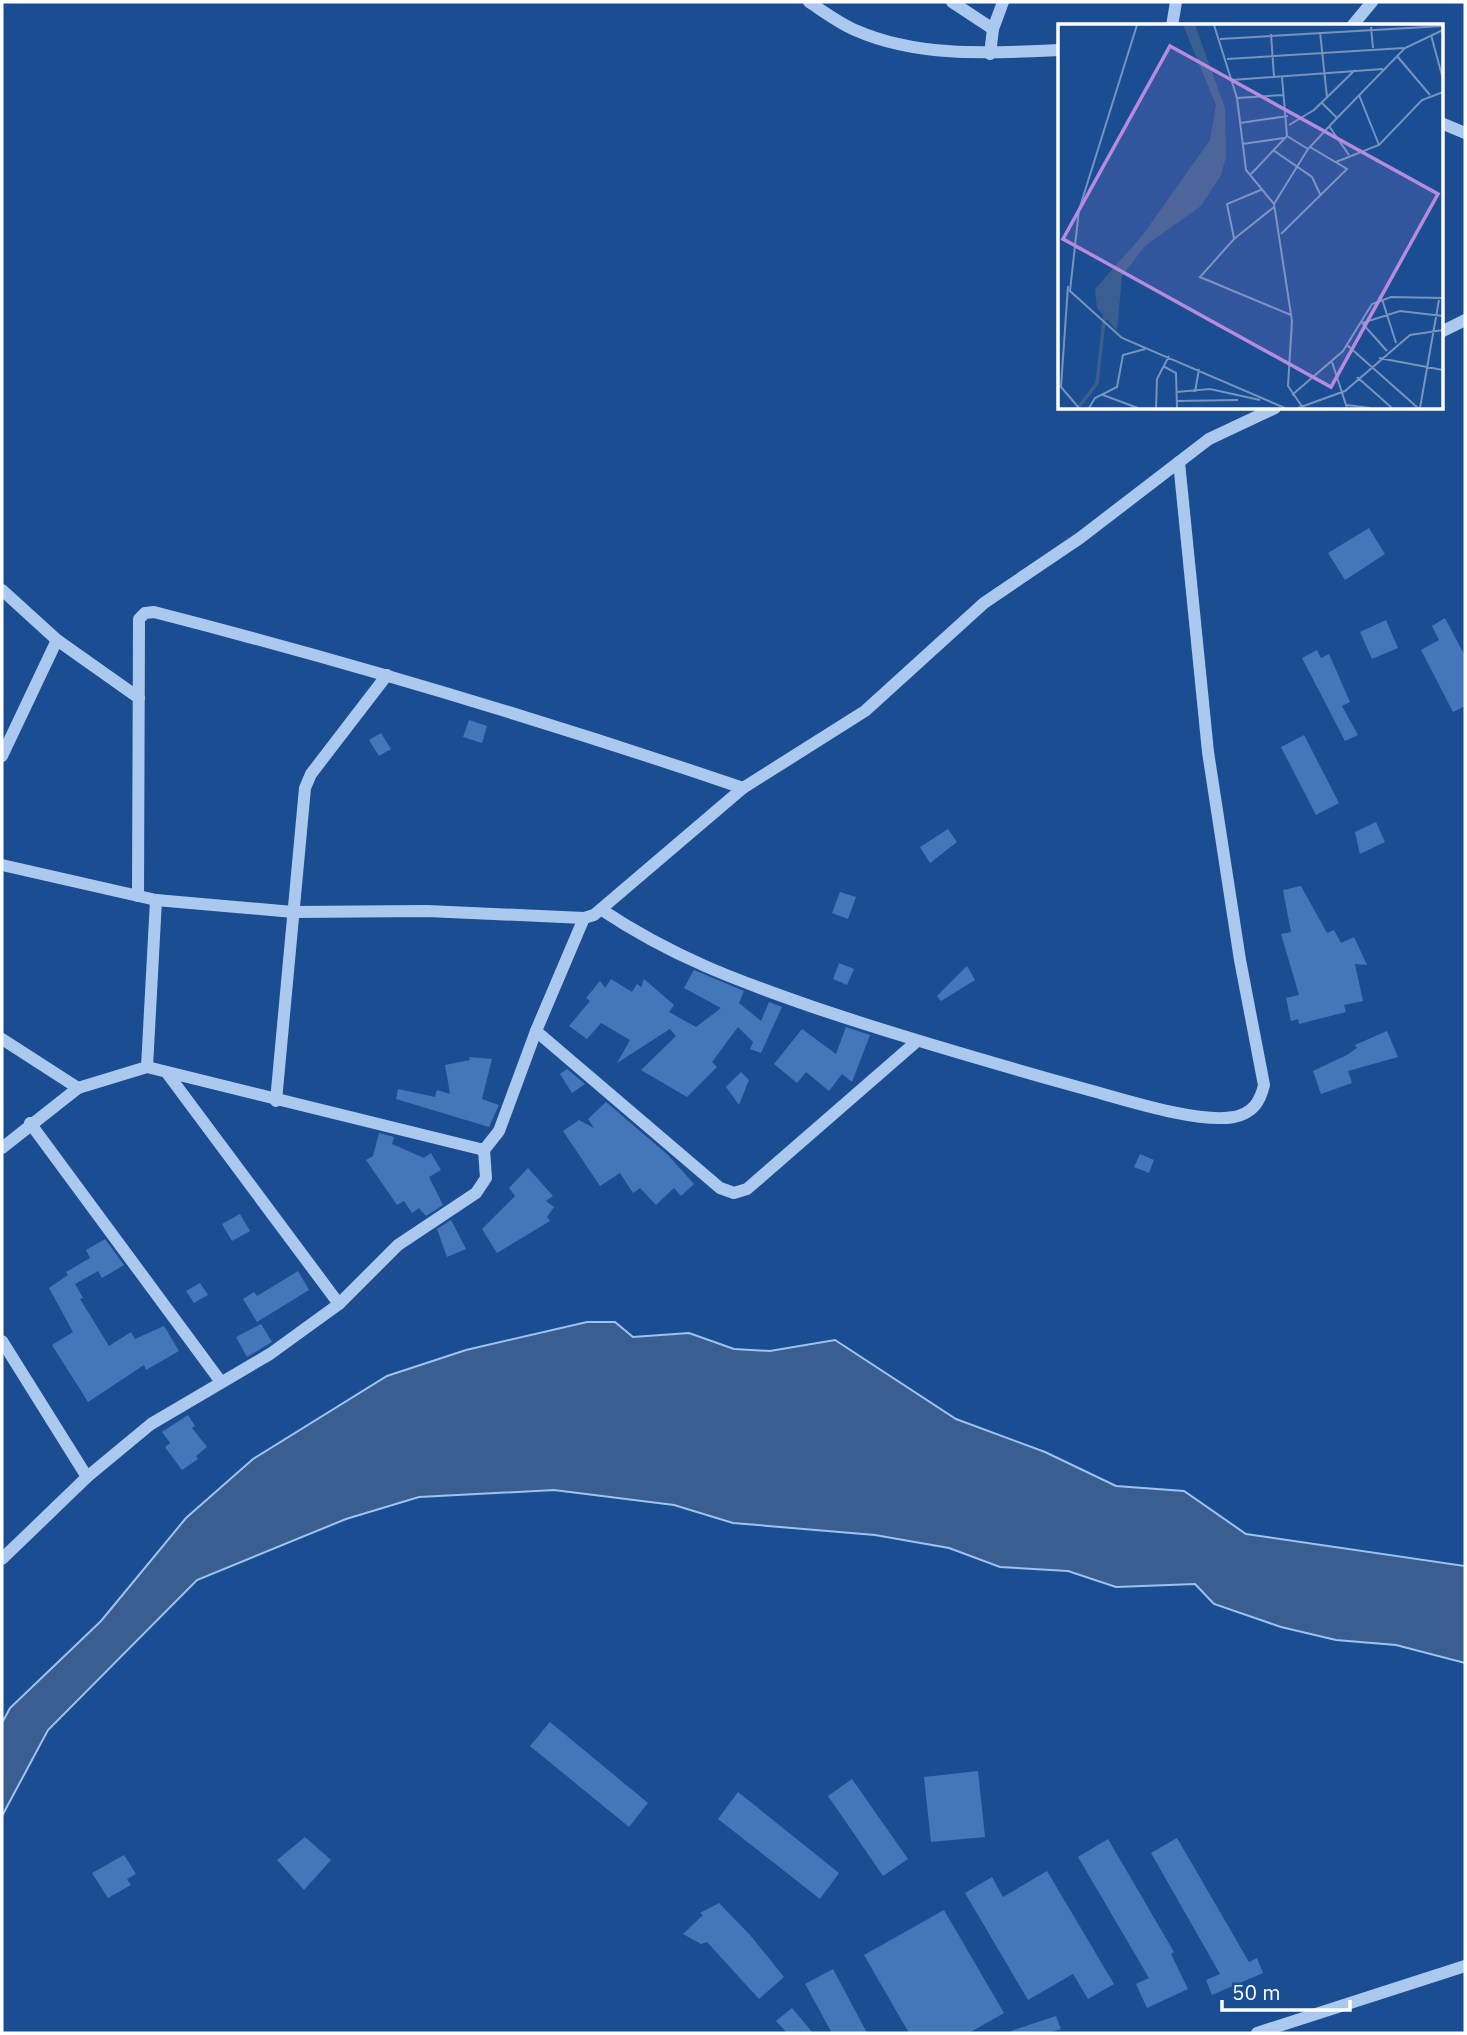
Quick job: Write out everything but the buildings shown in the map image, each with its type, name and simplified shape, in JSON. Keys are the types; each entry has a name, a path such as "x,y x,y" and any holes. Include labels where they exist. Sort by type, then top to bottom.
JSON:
{"street":[{"path":"809,2 854,30 895,44 990,54 1058,50"},
{"path":"952,2 993,30"},
{"path":"990,54 993,30 1003,2"},
{"path":"1172,24 1176,2"},
{"path":"1354,24 1371,2"},
{"path":"1442,123 1465,133"},
{"path":"1442,332 1465,320"},
{"path":"2,865 156,900 293,912 427,911 584,918 602,910 743,788 864,711 984,603 1080,538 1209,439 1271,410"},
{"path":"602,910 676,955 736,980 916,1042 1172,1113 1232,1118 1248,1112 1260,1101 1264,1085 1240,960 1208,752 1179,462"},
{"path":"2,590 57,640 139,698"},
{"path":"138,896 139,618 145,613 155,611 387,675 578,732 743,788"},
{"path":"2,756 57,640"},
{"path":"276,1101 305,788 311,774 387,675"},
{"path":"148,1067 156,900"},
{"path":"2,1559 87,1477 151,1424 270,1354 339,1304 398,1245 476,1192 486,1178 484,1150 499,1131 536,1031 584,918"},
{"path":"536,1031 720,1188 734,1193 747,1189 916,1042"},
{"path":"2,1039 78,1088"},
{"path":"2,1148 78,1088 148,1067 276,1101 484,1150"},
{"path":"167,1073 339,1304"},
{"path":"30,1124 222,1382"},
{"path":"2,1341 87,1477"},
{"path":"1257,2033 1465,1966"}],"water":[{"path":"587,1322 615,1322 633,1337 689,1333 734,1349 770,1351 835,1340 956,1419 1045,1452 1116,1486 1184,1491 1246,1534 1465,1566 1465,1663 1396,1645 1336,1640 1281,1627 1214,1604 1195,1584 1116,1587 1068,1571 1000,1567 949,1548 875,1535 733,1523 674,1505 554,1490 419,1497 346,1519 197,1580 48,1730 2,1816 2,1723 10,1708 101,1621 186,1518 253,1459 387,1376 466,1350"}]}
